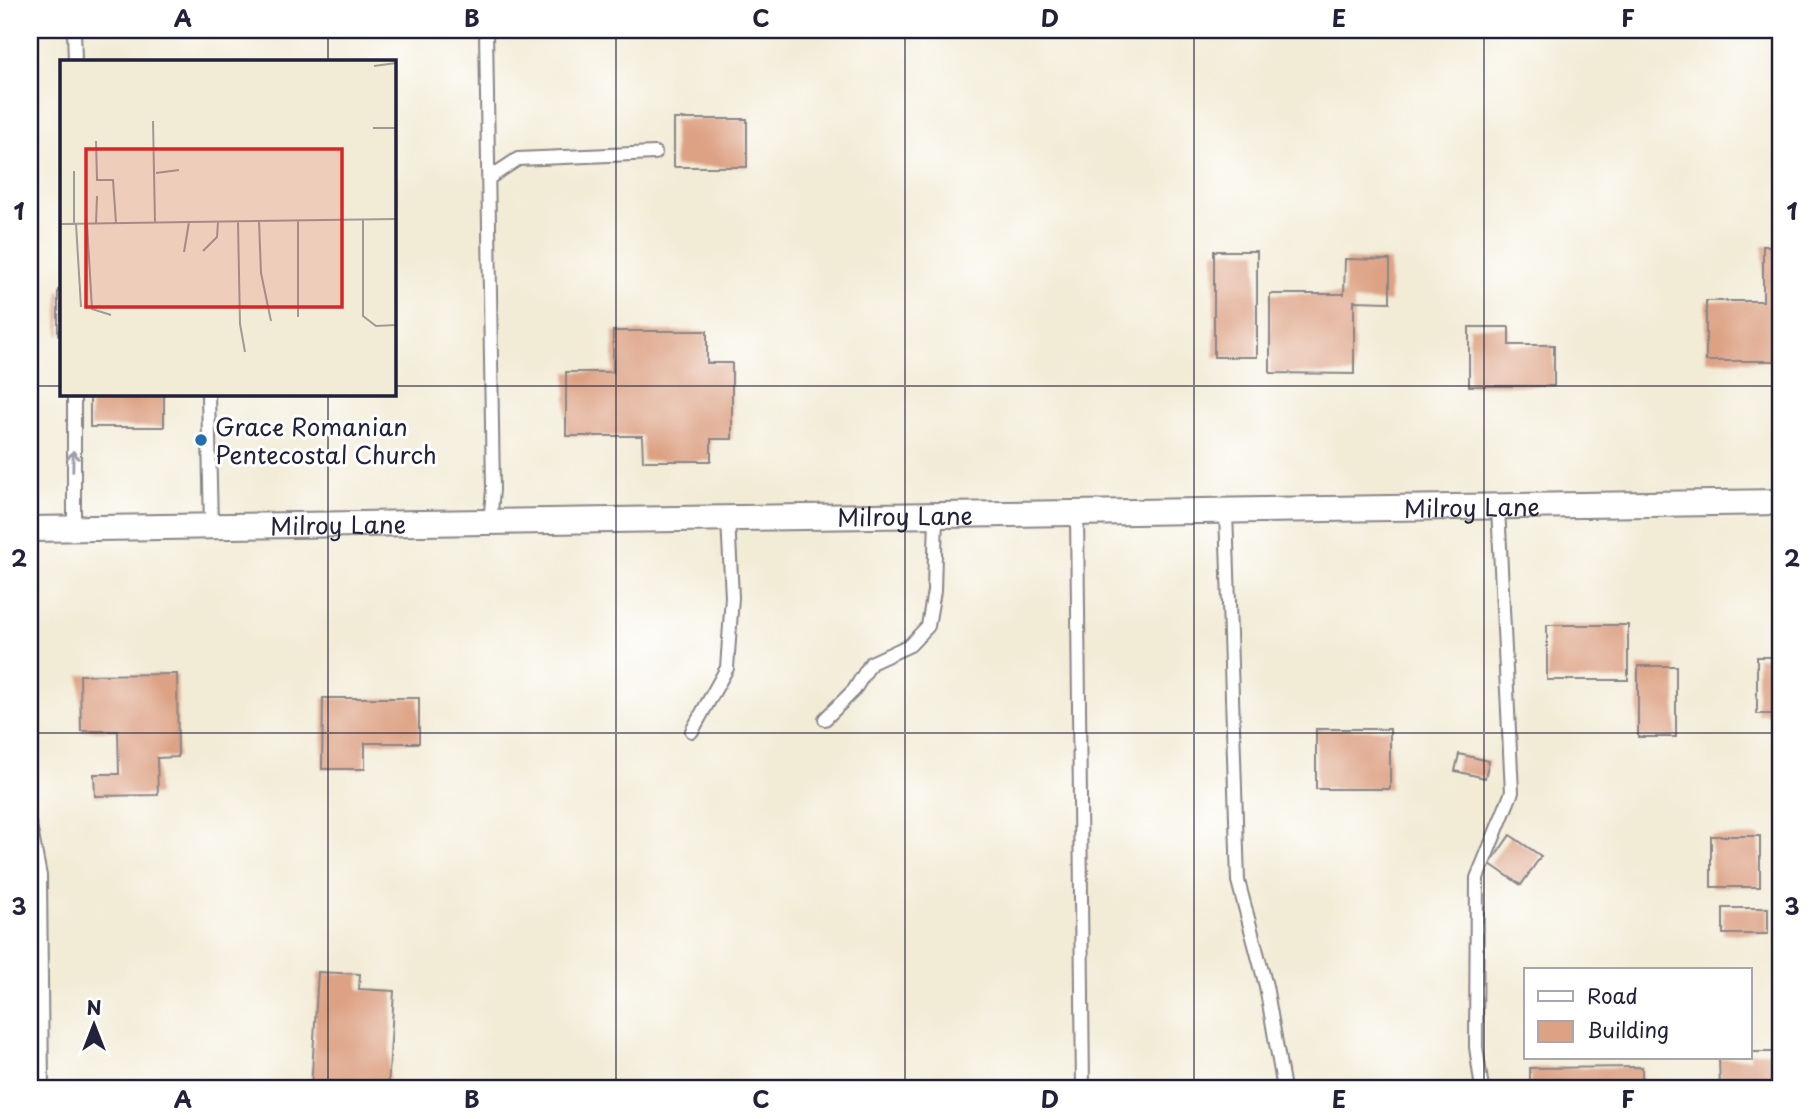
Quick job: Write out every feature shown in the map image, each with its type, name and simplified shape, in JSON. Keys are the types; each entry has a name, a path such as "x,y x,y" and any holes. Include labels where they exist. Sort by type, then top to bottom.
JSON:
{"street":[{"name":"Milroy Lane","path":"30,529 1781,502"}],"lane":[{"path":"74,30 75,60"},
{"path":"486,30 493,490 490,523"},
{"path":"489,178 518,159 655,153"},
{"path":"74,396 74,528"},
{"path":"208,396 211,526"},
{"path":"1482,1089 1476,1019 1477,878 1512,792 1498,507"},
{"path":"1226,512 1238,881 1266,986 1284,1089"},
{"path":"1077,514 1083,1089"},
{"path":"825,719 854,690 871,663 910,645 928,626 934,592 936,516"},
{"path":"692,731 727,668 732,597 728,519"},
{"path":"30,825 40,876 42,1089"}],"building":[{"path":"674,119 747,119 747,167 674,167"},
{"path":"1763,246 1781,246 1781,361 1706,361 1706,301 1763,301"},
{"path":"1214,251 1257,251 1257,357 1214,357"},
{"path":"1345,259 1390,260 1390,302 1354,301 1354,374 1270,373 1270,294 1344,294"},
{"path":"58,290 60,290 60,335"},
{"path":"1469,327 1509,327 1509,345 1554,345 1554,386 1469,386"},
{"path":"613,331 707,331 707,363 732,363 732,439 711,439 711,461 643,461 642,436 566,436 566,372 613,372"},
{"path":"90,396 164,396 164,427 90,427"},
{"path":"1547,625 1628,625 1628,680 1547,680"},
{"path":"1757,657 1781,657 1781,714 1757,714"},
{"path":"1638,666 1676,666 1676,737 1638,737"},
{"path":"177,674 178,757 157,758 158,795 95,796 94,774 119,774 118,731 81,731 80,675"},
{"path":"323,698 419,698 419,743 365,743 365,769 322,769"},
{"path":"1316,729 1390,729 1390,789 1316,789"},
{"path":"1459,754 1489,761 1485,778 1455,771"},
{"path":"1510,835 1541,856 1521,885 1490,864"},
{"path":"1711,836 1760,836 1760,887 1711,887"},
{"path":"1723,908 1768,908 1768,934 1723,934"},
{"path":"318,972 360,974 359,989 394,991 388,1089 311,1089"},
{"path":"1752,1052 1781,1052 1781,1089 1720,1089 1719,1060 1752,1060"},
{"path":"1642,1067 1642,1089 1530,1089 1530,1068"}],"place":[{"name":"Grace Romanian Pentecostal Church","path":"201,440"}]}
